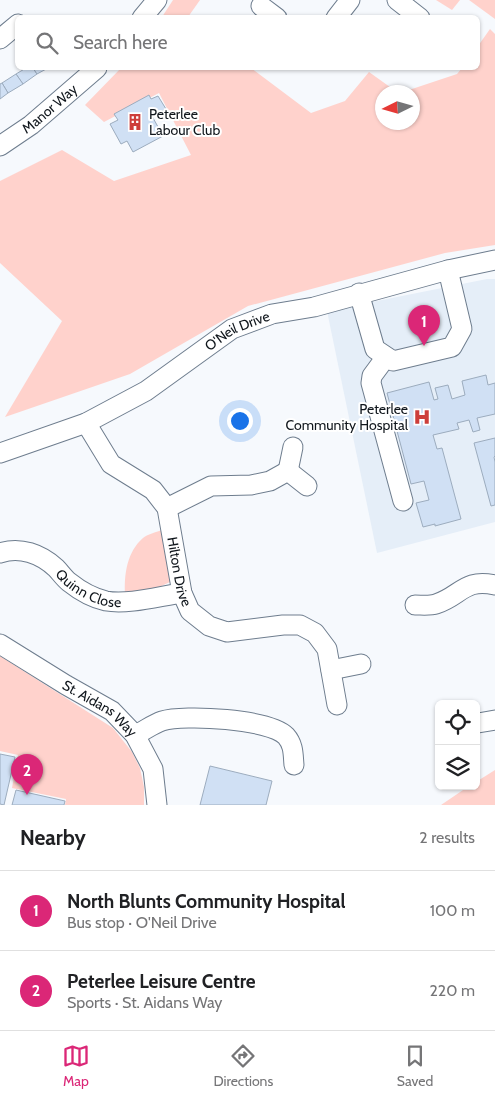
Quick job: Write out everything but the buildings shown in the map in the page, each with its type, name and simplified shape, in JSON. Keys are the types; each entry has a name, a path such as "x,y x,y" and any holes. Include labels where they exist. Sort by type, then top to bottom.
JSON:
{"street":[{"path":"144,15 157,0"},
{"path":"338,15 350,0"},
{"path":"397,0 416,15"},
{"path":"261,6 273,15"},
{"path":"0,39 15,26"},
{"name":"Manor Way","path":"0,146 31,126 95,70"},
{"name":"O'Neil Drive","path":"0,453 86,423 146,391 232,329 272,314 314,307 448,270 495,260"},
{"path":"359,294 375,349 393,361 452,347 462,329 448,270"},
{"path":"386,357 372,376 371,383 403,501"},
{"path":"86,423 111,464 152,490 168,508 211,486 251,485 270,481 288,471 293,448"},
{"path":"288,471 307,486"},
{"name":"Hilton Drive","path":"168,508 182,593 190,611 209,626 227,632 282,625 300,625 315,633 327,649 337,705"},
{"name":"Quinn Close","path":"1,547 20,549 40,556 55,567 68,582 88,594 107,601 125,601 182,593"},
{"path":"429,609 468,585 483,582 495,585"},
{"name":"St. Aidans Way","path":"0,644 112,711 135,736 153,769 157,805"},
{"path":"331,670 360,664"},
{"path":"135,736 163,721 195,718 226,719 270,727 286,736 293,746 294,765"}],"shaded area":[{"path":"173,0 200,0 189,15 163,15"},
{"path":"436,0 460,0 452,10"},
{"path":"469,0 495,0 495,19"},
{"path":"490,29 495,34 495,245 445,253 248,306 130,374 5,417 62,321 0,263 0,181 62,150 114,181 191,155 159,93 104,122 85,105 119,70 254,70 311,113 345,101 369,72 387,85 375,85 375,130 420,130 420,86 457,74 460,70 480,70 480,43"},
{"name":"Peterlee Community Hospital","path":"495,279 495,522 377,553 327,311"},
{"path":"162,530 170,582 155,589 125,594 126,571 133,550 143,538"},
{"path":"0,656 113,728 132,752 140,768 144,787 144,805 65,805 66,799 12,788 18,755 0,751"},
{"path":"495,770 495,805 441,805 463,790 480,790 480,779"}],"place":[{"name":"Peterlee Labour Club","path":"135,122"},
{"name":"North Blunts Community Hospital","path":"424,346"},
{"name":"Peterlee Community Hospital","path":"422,417"},
{"name":"Peterlee Leisure Centre","path":"27,795"}]}
